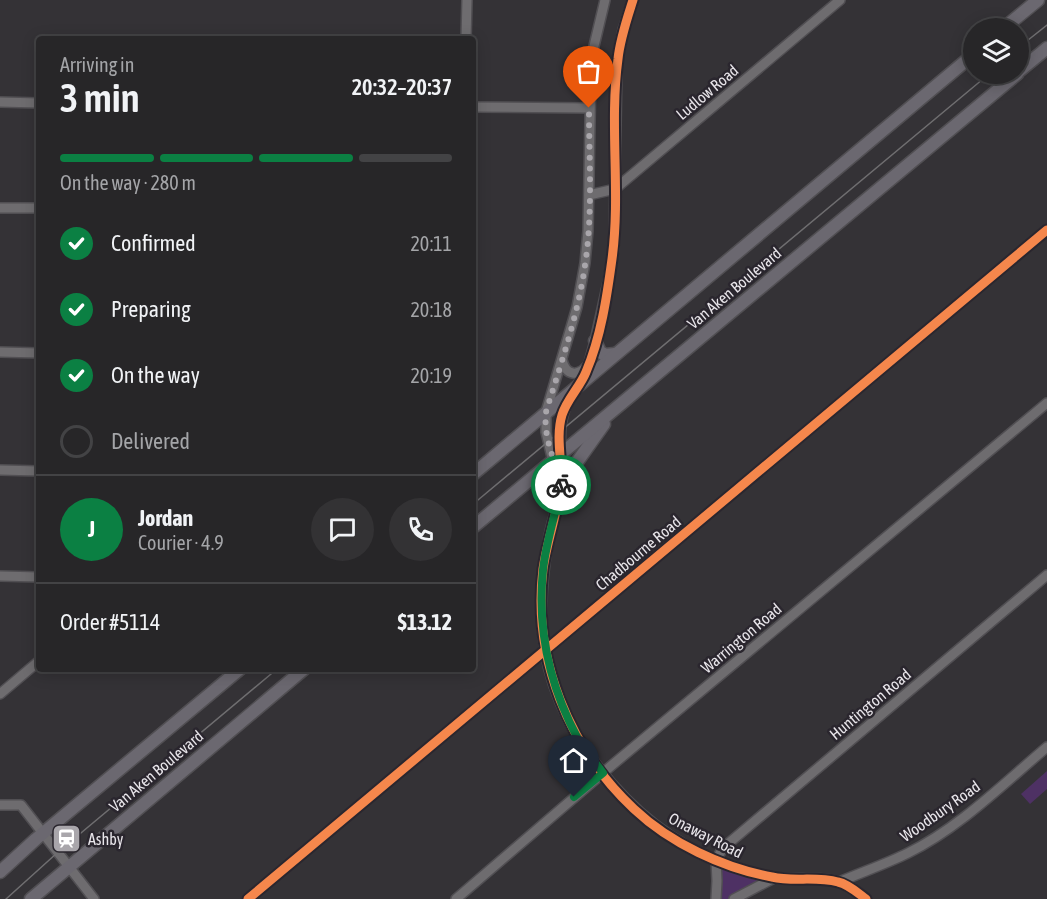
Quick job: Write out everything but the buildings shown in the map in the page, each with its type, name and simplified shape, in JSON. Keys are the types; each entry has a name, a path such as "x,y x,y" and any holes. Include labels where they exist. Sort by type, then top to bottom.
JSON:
{"main road":[{"path":"1016,18 1038,0"},
{"name":"Van Aken Boulevard","path":"1029,64 1047,48"},
{"name":"Van Aken Boulevard","path":"478,466 580,384 963,63"},
{"name":"Van Aken Boulevard","path":"476,525 1005,84"},
{"path":"596,341 600,352 605,355 615,354"},
{"path":"560,489 572,476 577,462 611,413"},
{"name":"Van Aken Boulevard","path":"0,872 43,833 236,672"},
{"name":"Van Aken Boulevard","path":"31,899 67,866 300,672"}],"street":[{"path":"466,36 467,0"},
{"path":"560,489 556,459 546,432 546,412 577,307 585,263 589,195 589,108 594,46 605,0"},
{"path":"556,459 562,414 589,365 611,268 614,247 617,63 623,30 633,0"},
{"name":"Ludlow Road","path":"589,195 615,189 840,0"},
{"path":"0,102 36,103"},
{"path":"476,107 589,108"},
{"path":"0,208 36,208"},
{"name":"Chadbourne Road","path":"248,899 1047,230"},
{"path":"0,352 36,353"},
{"path":"562,360 564,368 569,373 576,374 589,365"},
{"name":"Warrington Road","path":"456,899 603,773 1047,403"},
{"path":"0,471 36,471"},
{"name":"Onaway Road","path":"560,489 543,569 545,651 556,689 579,741 634,808 668,836 716,860 774,878 839,882 866,899"},
{"name":"Huntington Road","path":"716,860 723,848 1047,575"},
{"path":"0,576 36,577"},
{"path":"2,690 36,663"},
{"name":"Woodbury Road","path":"839,882 908,853 935,836 967,814 1047,747"},
{"path":"0,805 21,806 94,899"},
{"path":"716,860 716,899"},
{"path":"734,899 774,878"},
{"path":"468,899 472,886"}],"shaded area":[{"path":"1047,771 1047,789 1030,804 1021,794"},
{"path":"716,860 774,878 734,899 716,899"}],"tram line":[{"path":"1029,39 1047,25"},
{"path":"476,502 977,84"},
{"path":"6,899 57,853 273,672"}],"cycle path":[{"path":"633,0 618,59 615,109 614,234 606,302 591,359 564,409 560,424 561,487 543,569 541,602 543,635 550,668 560,700 591,758 611,785 634,809 664,833 698,852 753,873 780,878 821,879 838,882 866,899"},
{"path":"248,899 1047,230"}],"way so far":[{"path":"561,485 549,450 545,424 546,412 577,307 585,263 588,231 589,108"}],"place":[{"name":"Ashby","path":"67,839"}],"route":[{"path":"561,485 543,569 542,614 545,651 556,689 579,741 603,773 574,797"}]}
